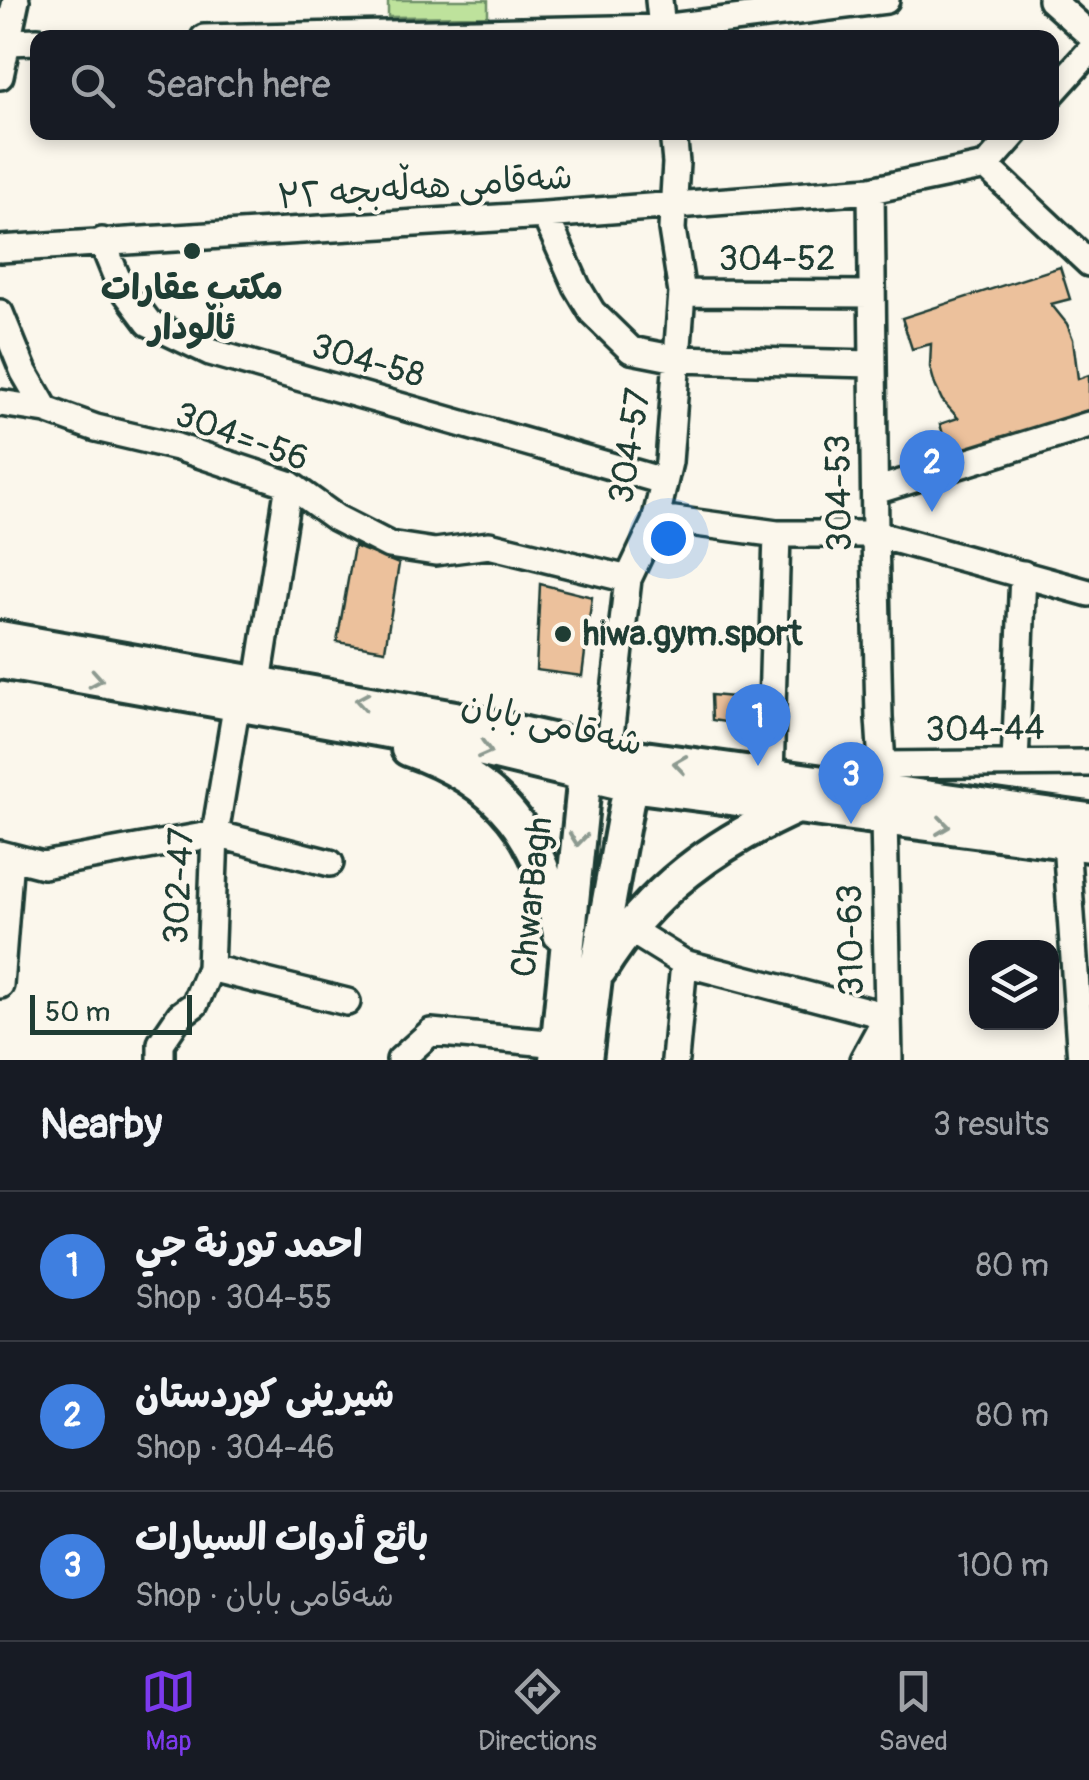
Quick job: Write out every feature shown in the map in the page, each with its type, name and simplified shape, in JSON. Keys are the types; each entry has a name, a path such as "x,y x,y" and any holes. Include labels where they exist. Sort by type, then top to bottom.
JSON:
{"main road":[{"path":"0,638 254,698 427,755 460,770 510,810 535,850 553,899 566,962"},
{"name":"شەقامی بابان","path":"0,662 254,698 450,742 596,764 630,786 801,805 884,792 1081,836"},
{"path":"596,764 770,777 884,792"},
{"name":"ChwarBagh","path":"567,1054 566,962 596,764"},
{"path":"567,1054 595,978 630,786"},
{"path":"595,978 650,903 695,863 734,837 801,805"}],"street":[{"path":"0,76 4,38 16,0"},
{"path":"659,0 663,30"},
{"path":"683,30 886,0"},
{"path":"1051,0 1089,34"},
{"path":"4,38 30,40"},
{"path":"1059,85 1089,52"},
{"name":"304-57","path":"596,764 628,579 655,522 669,462 682,293 672,229 674,140"},
{"path":"1009,140 986,166 1089,263"},
{"name":"شەقامی هەڵەبجە ٣٢","path":"0,249 871,190 986,166"},
{"name":"304-53","path":"871,190 875,534 884,792"},
{"path":"545,215 592,312 612,336 631,350 677,359 872,364"},
{"name":"304-58","path":"102,242 119,283 149,322 210,352 662,481"},
{"name":"304-52","path":"682,293 871,294"},
{"path":"0,313 24,372 46,410"},
{"name":"304=-56","path":"0,403 46,410 289,484 336,518 389,545 435,552 489,545 628,579"},
{"path":"875,491 1089,425"},
{"name":"302-47","path":"162,1060 161,1043 180,1016 195,1004 210,968 215,834 254,698 289,484"},
{"path":"655,522 674,520 778,534 875,534 1089,593"},
{"path":"770,777 778,534"},
{"path":"1014,763 1023,574"},
{"name":"304-44","path":"884,792 1014,763 1089,763"},
{"name":"310-63","path":"884,792 889,1060"},
{"path":"0,985 5,856 43,864 215,834 330,863"},
{"path":"1081,836 1082,1060"},
{"path":"629,929 684,962 887,1016 862,1060"},
{"path":"675,1060 684,962"},
{"path":"210,968 347,1002"},
{"path":"400,1060 431,1032 567,1054"}],"green space":[{"path":"388,0 488,0 488,16 388,17"}],"building":[{"path":"1060,267 1070,299 1051,304 1073,339 1078,379 1089,375 1089,410 949,455 940,424 958,418 935,385 930,367 931,344 912,349 902,318"},
{"path":"354,546 399,564 385,650 337,642"},
{"name":"hiwa.gym.sport","path":"540,584 592,597 582,676 536,670"},
{"path":"711,695 767,700 770,729 712,720"}],"place":[{"name":"مكتب عقارات ئاڵودار","path":"192,251"},
{"name":"شیرینی کوردستان","path":"932,512"},
{"name":"hiwa.gym.sport","path":"563,634"},
{"name":"احمد تورنة جي","path":"758,766"},
{"name":"بائع أدوات السيارات","path":"851,824"}]}
